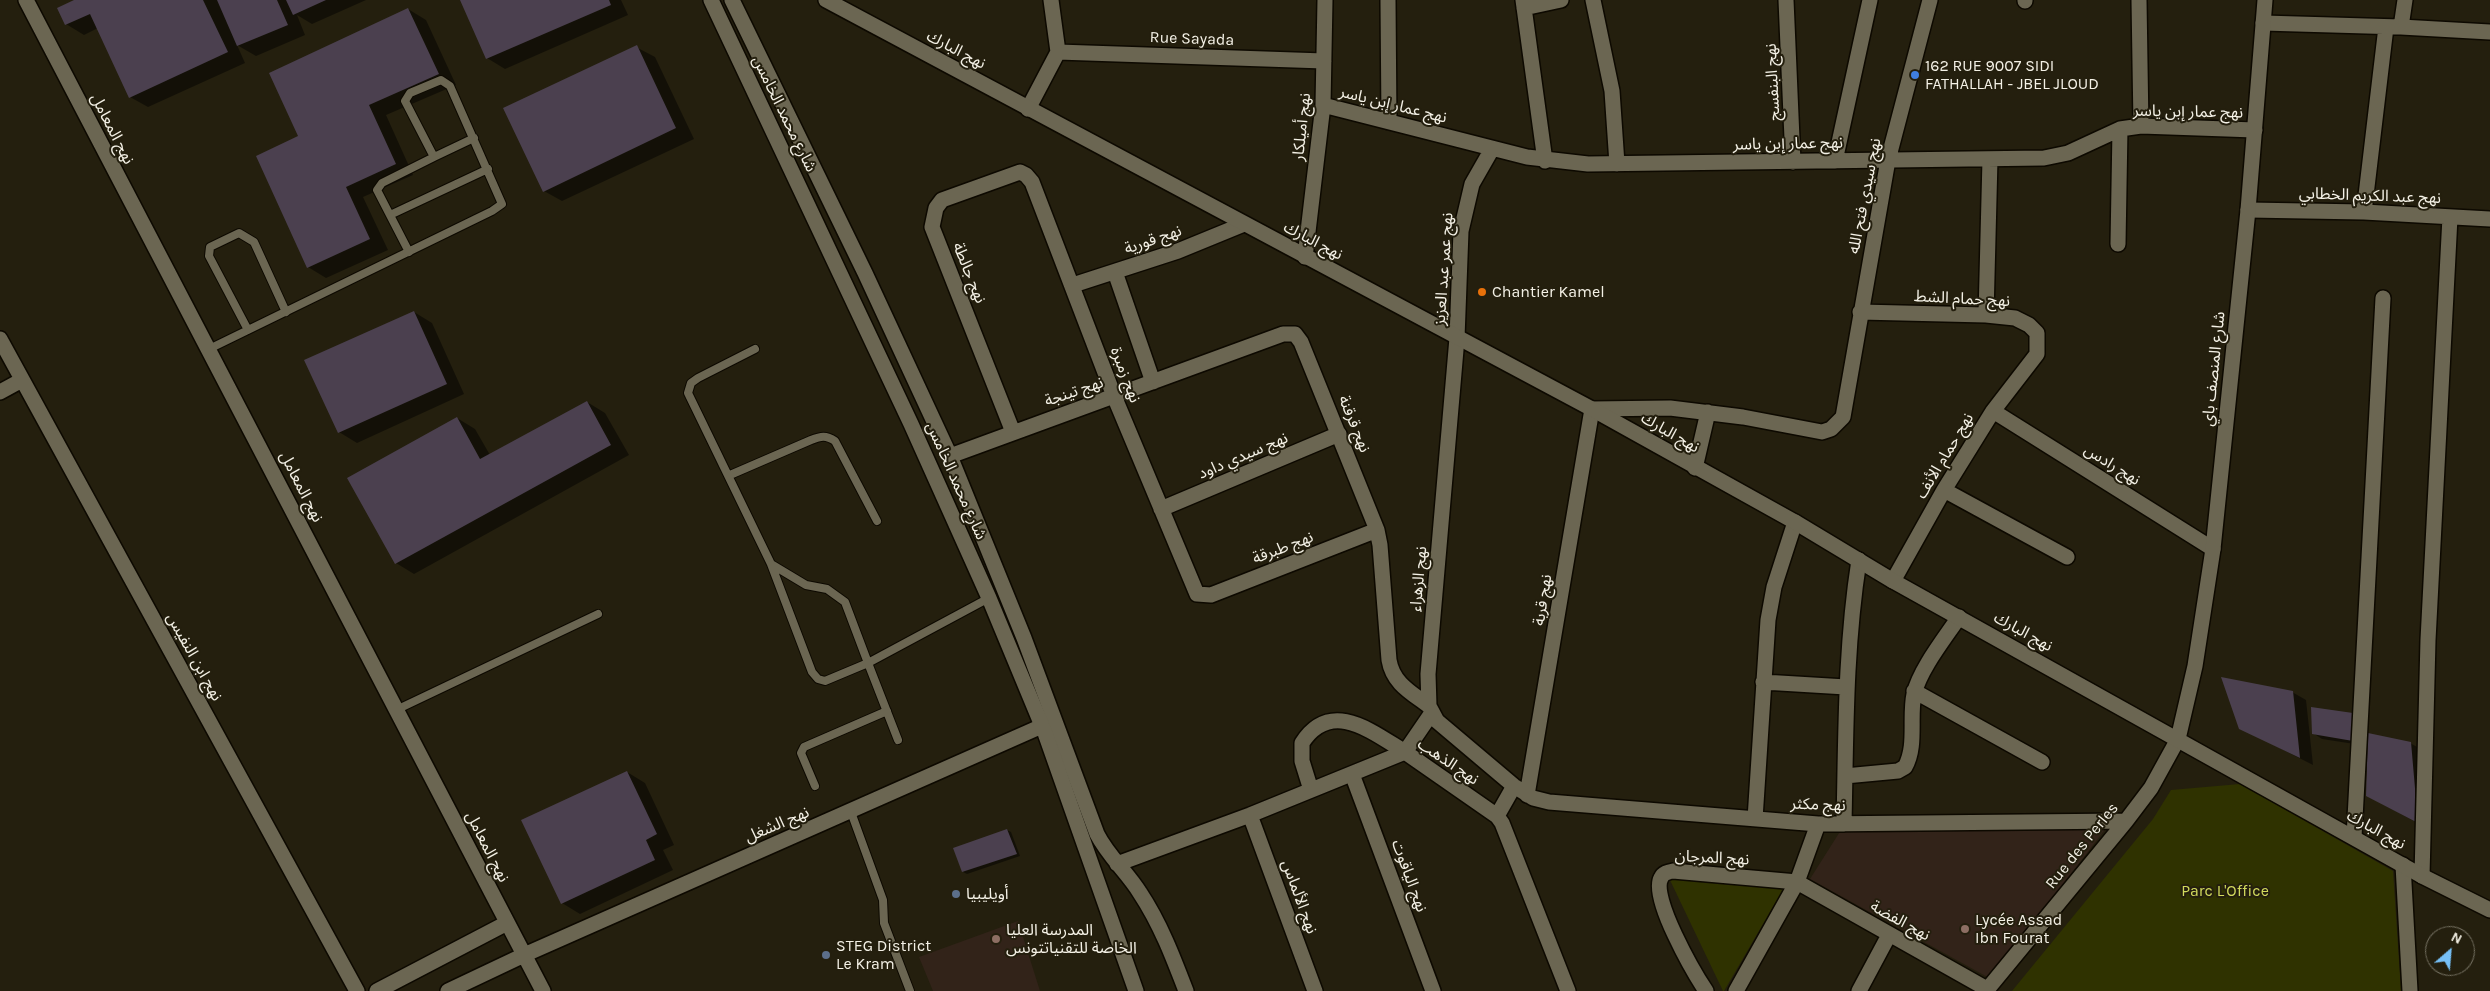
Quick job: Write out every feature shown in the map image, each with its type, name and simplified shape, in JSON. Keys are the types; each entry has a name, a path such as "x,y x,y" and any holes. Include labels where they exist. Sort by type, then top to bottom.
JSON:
{"street":[{"name":"نهج المعامل","path":"26,0 543,991"},
{"name":"شارع محمد الخامس","path":"711,0 912,424 989,598 1042,726 1136,991"},
{"path":"732,0 865,274 950,456 1024,638 1095,828 1103,845 1136,887 1150,909 1186,991"},
{"name":"نهج البارك","path":"826,0 1592,409 1795,522 1893,582 1960,617 2422,876 2490,910"},
{"path":"1028,109 1058,52 1051,0"},
{"name":"نهج أميلكار","path":"1305,257 1322,105 1324,0"},
{"path":"1388,0 1389,122"},
{"path":"1545,160 1524,4 1561,0"},
{"path":"1593,0 1612,90 1617,164"},
{"name":"نهج البنفسج","path":"1786,0 1793,162"},
{"path":"1834,161 1870,0"},
{"name":"نهج سيدي فتح الله","path":"1592,409 1647,407 1708,412 1822,432 1840,422 1846,402 1860,312 1888,160 1930,0"},
{"path":"2139,0 2142,126"},
{"name":"شارع المنصف باي","path":"2178,739 2196,666 2213,550 2248,210 2264,0"},
{"path":"2401,27 2405,0"},
{"path":"2263,23 2490,32"},
{"path":"2364,212 2386,27"},
{"name":"Rue Sayada","path":"1058,52 1324,60"},
{"name":"نهج عمار إبن ياسر","path":"1322,105 1492,149 1545,160 1617,164 2044,158 2068,153 2120,129 2142,126 2255,130"},
{"path":"2118,244 2120,129"},
{"name":"نهج عمر عبد العزيز","path":"1457,338 1461,239 1465,207 1472,184 1492,149"},
{"path":"1986,315 1990,159"},
{"name":"نهج زمبرة","path":"1016,173 1026,175 1032,182 1114,396 1195,591 1201,595"},
{"name":"نهج جالطة","path":"1014,432 932,227 936,208 942,200 1016,173"},
{"name":"نهج عبد الكريم الخطابي","path":"2248,210 2364,212 2490,219"},
{"path":"2422,876 2428,640 2450,217"},
{"name":"نهج قورية","path":"1072,285 1115,272 1244,224"},
{"path":"1115,272 1152,382"},
{"path":"2354,837 2383,298"},
{"name":"نهج حمام الشط","path":"1860,312 1986,315 2016,318 2029,325 2036,333 2037,354"},
{"name":"نهج تينجة","path":"950,456 1283,334 1295,334"},
{"name":"نهج قرقنة","path":"1295,334 1301,342 1377,530 1380,545 1390,667 1398,683 1430,710"},
{"name":"نهج ابن النفيس","path":"0,338 358,991"},
{"name":"نهج الزهراء","path":"1430,710 1428,674 1457,338"},
{"name":"نهج حمام الأنف","path":"1893,582 1944,490 1993,411 2037,354"},
{"path":"0,392 22,380"},
{"name":"نهج قربة","path":"1527,795 1592,409"},
{"name":"نهج رادس","path":"1993,411 2213,550"},
{"path":"1695,468 1708,412"},
{"name":"نهج سيدي داود","path":"1161,509 1339,434"},
{"path":"1944,490 2067,557"},
{"path":"1755,819 1763,682 1771,603 1795,522"},
{"name":"نهج طبرقة","path":"1201,595 1211,595 1377,530"},
{"path":"1844,824 1846,687 1852,605 1859,560"},
{"path":"1845,776 1898,771 1905,767 1910,748 1914,692 1926,668 1960,617"},
{"path":"1763,682 1846,687"},
{"path":"1914,692 2042,762"},
{"path":"1311,790 1302,761 1302,743 1310,732 1322,723 1330,720 1349,722 1405,752 1430,710 1442,727 1514,786 1497,816"},
{"name":"نهج الشغل","path":"448,991 524,955 1042,726"},
{"name":"Rue des Perles","path":"1986,990 2126,821 2151,788 2178,739"},
{"name":"نهج الذهب","path":"1117,864 1250,816 1405,752 1497,816 1510,840 1568,991"},
{"name":"نهج الياقوت","path":"1352,774 1433,991"},
{"name":"نهج مكثر","path":"1514,786 1527,795 1549,802 1818,824 2126,821"},
{"name":"نهج الألماس","path":"1250,816 1315,991"},
{"path":"1736,991 1797,882 1818,824"},
{"path":"2404,866 2410,991"},
{"name":"نهج المرجان","path":"1706,991 1678,945 1659,889 1660,879 1665,873 1673,871 1797,882"},
{"name":"نهج الفضة","path":"1797,882 1986,990"},
{"path":"376,991 507,923"},
{"path":"1859,991 1889,935"}],"lane":[{"path":"209,349 492,211 502,204 450,86 441,80 410,94 405,100 434,157"},
{"path":"409,252 379,194 378,186 474,138"},
{"path":"390,215 488,169"},
{"path":"248,330 209,256 210,247 239,233 254,242 286,312"},
{"path":"755,349 698,378 691,383 688,393 730,475 771,564 812,672 818,679 826,681 868,662 989,598"},
{"path":"730,475 811,440 822,436 830,438 835,441 877,521"},
{"path":"771,564 806,586 827,589 845,602 898,740"},
{"path":"396,710 598,614"},
{"path":"815,786 801,753 804,747 887,711"},
{"path":"851,812 883,900 884,923 910,991"}],"shaded area":[{"name":"Lycée Assad Ibn Fourat","path":"2109,824 1991,979 1810,879 1841,830"},
{"name":"المدرسة العليا الخاصة للتقنياتتونس","path":"1018,921 1040,991 933,991 919,957"}],"green space":[{"name":"Parc L'Office","path":"2240,784 2393,871 2401,991 2012,991 2153,819 2171,790"},
{"path":"1669,878 1784,888 1724,991 1723,991"}],"building":[{"path":"74,0 203,0 228,52 129,98 90,14 65,25 57,8"},
{"path":"217,0 277,0 288,25 237,46"},
{"path":"286,0 326,0 293,15"},
{"path":"460,0 609,0 611,5 486,59"},
{"path":"408,8 439,74 369,105 396,164 346,187 370,239 307,268 256,156 298,136 269,73"},
{"path":"637,45 676,128 543,192 503,108"},
{"path":"414,311 447,384 338,433 304,360"},
{"path":"587,401 611,445 395,564 347,478 457,417 480,459"},
{"path":"2221,677 2293,691 2300,758 2239,729"},
{"path":"2311,707 2353,713 2353,741 2312,734"},
{"path":"2368,733 2411,742 2418,823 2366,796"},
{"path":"627,771 657,834 646,840 655,860 561,904 521,820"},
{"path":"1007,829 1017,854 962,872 953,848"}],"place":[{"name":"162 RUE 9007 SIDI FATHALLAH - JBEL JLOUD","path":"1915,75"},
{"name":"Chantier Kamel","path":"1482,292"},
{"name":"أويليبيا","path":"956,894"},
{"name":"Lycée Assad Ibn Fourat","path":"1965,929"},
{"name":"المدرسة العليا الخاصة للتقنياتتونس","path":"996,939"},
{"name":"STEG District Le Kram","path":"826,955"}]}
